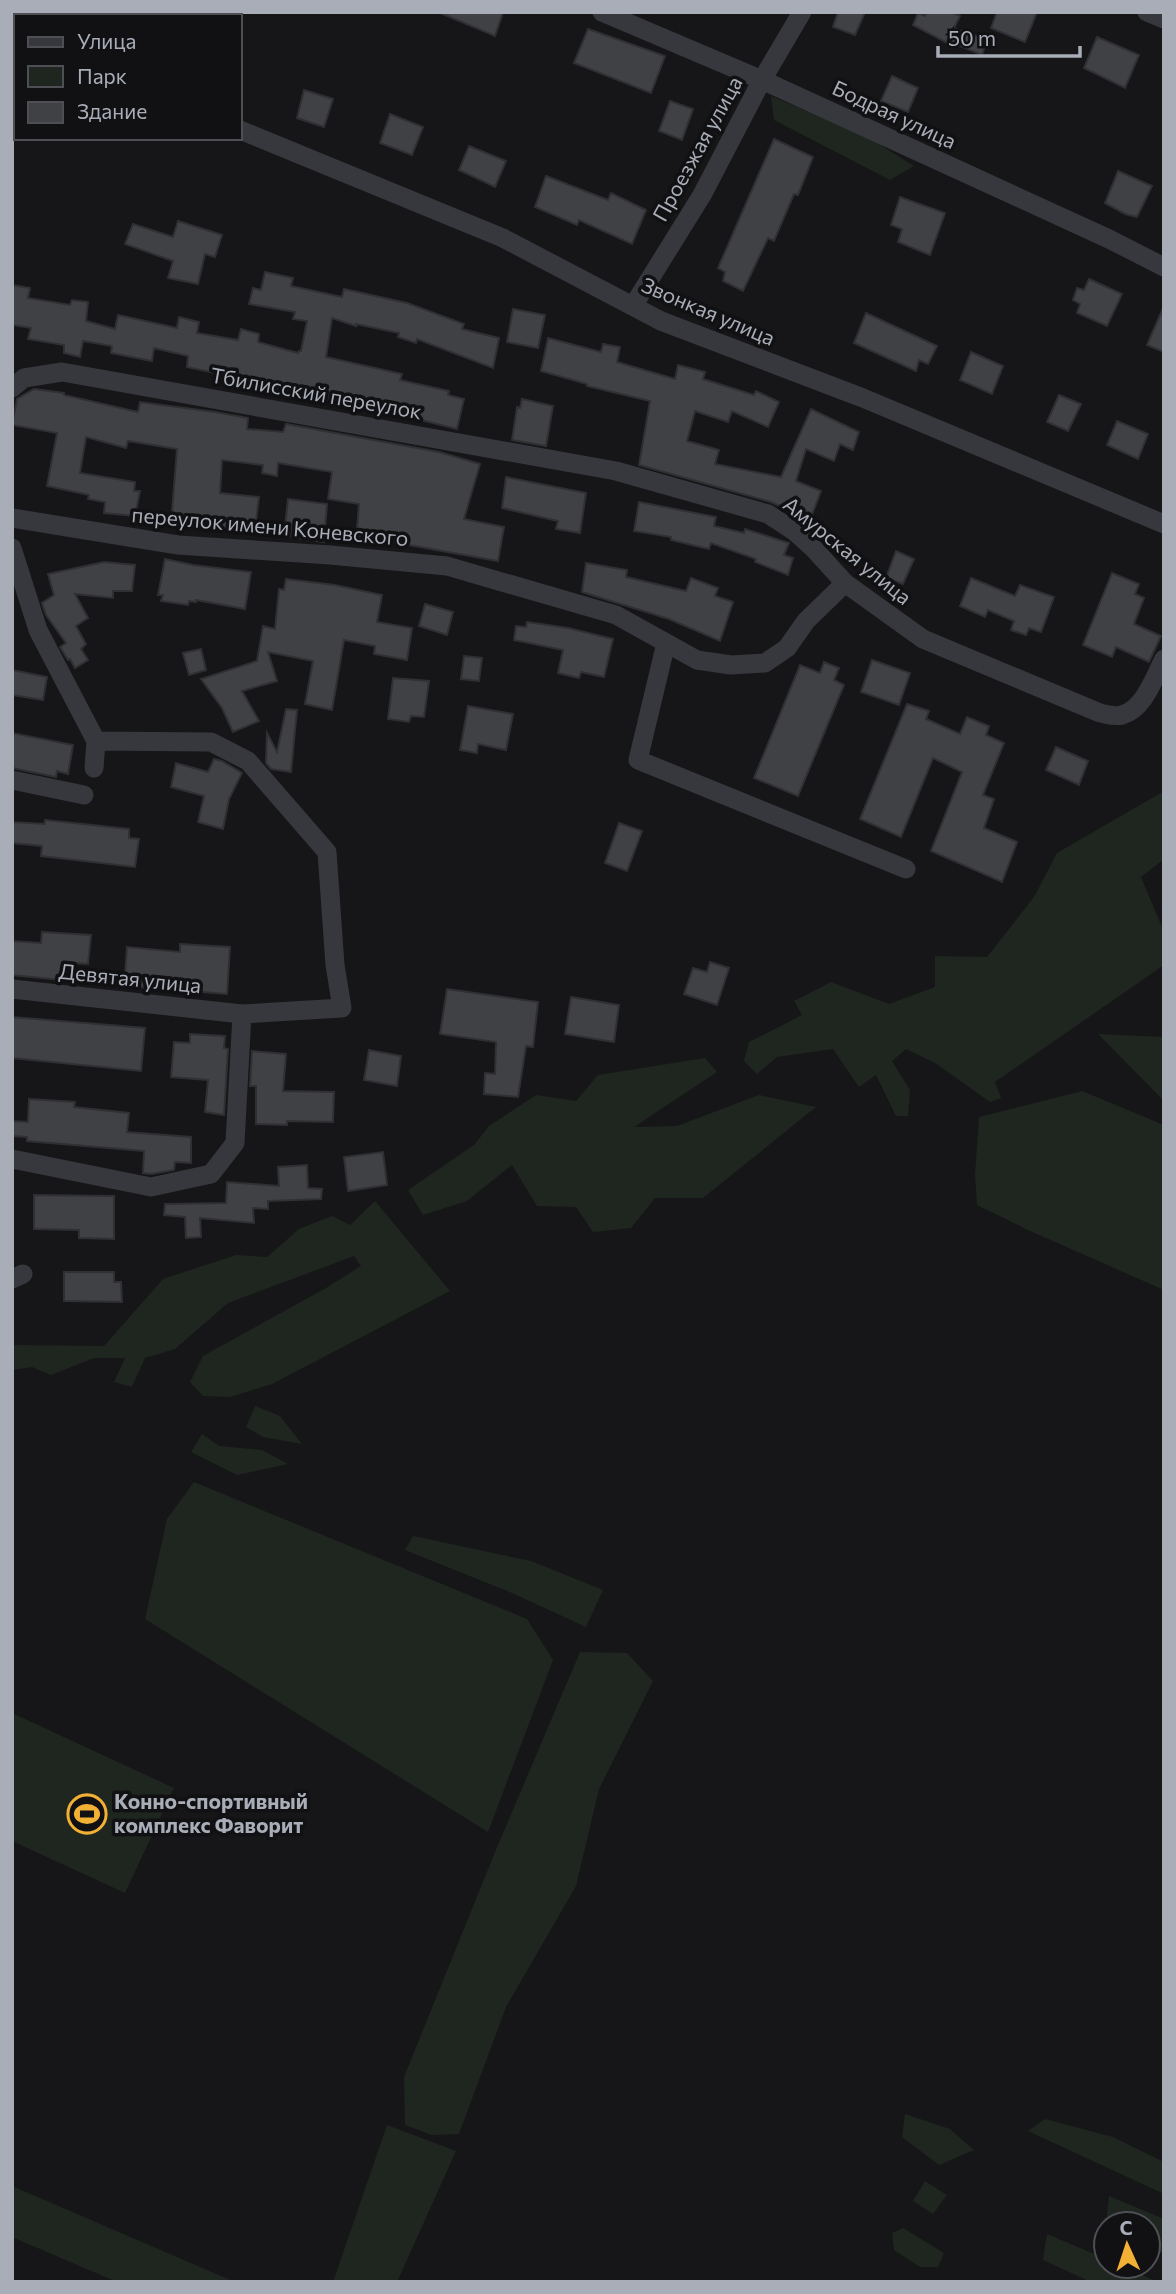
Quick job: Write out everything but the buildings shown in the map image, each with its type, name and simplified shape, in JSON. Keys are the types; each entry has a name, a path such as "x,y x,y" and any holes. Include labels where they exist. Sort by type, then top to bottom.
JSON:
{"street":[{"name":"Бодрая улица","path":"601,12 762,80 1109,239 1164,267"},
{"name":"Проезжая улица","path":"633,306 702,195 762,80 802,12"},
{"path":"1147,12 1164,19"},
{"name":"Звонкая улица","path":"242,131 503,239 661,321 863,398 1164,524"},
{"name":"Тбилисский переулок","path":"12,388 24,378 62,372 616,471"},
{"name":"Амурская улица","path":"616,471 768,514 794,531 845,583 923,639 1100,713 1119,716 1135,709 1164,659"},
{"name":"переулок имени Коневского","path":"12,518 178,545 447,566 616,615 697,660 731,665 765,663 787,648 806,621 845,583"},
{"path":"12,548 38,630 96,741 94,768"},
{"path":"666,643 638,760 906,869"},
{"name":"Девятая улица","path":"12,989 242,1014 342,1008 335,965 327,852 248,761 211,742 96,741"},
{"path":"12,780 84,795"},
{"path":"12,1159 151,1187 211,1174 235,1143 242,1014"}],"green space":[{"path":"771,96 868,137 914,166 890,180 774,120"},
{"path":"1164,791 1164,859 1141,877 1164,932 1164,965 995,1082 1001,1098 990,1102 935,1063 906,1049 892,1061 910,1090 908,1116 896,1116 876,1075 859,1087 833,1049 777,1057 757,1074 744,1061 749,1042 802,1015 794,1001 831,982 889,1004 935,987 935,956 987,957 1034,897 1057,853"},
{"path":"1098,1034 1164,1037 1164,1100 1163,1100"},
{"path":"705,1058 717,1072 634,1127 677,1126 759,1095 816,1107 703,1198 655,1198 631,1228 593,1232 576,1207 537,1206 512,1165 467,1201 423,1215 408,1190 474,1145 489,1126 536,1095 576,1101 598,1075"},
{"path":"1082,1091 1164,1125 1164,1290 977,1205 975,1175 979,1117"},
{"path":"375,1201 450,1291 272,1384 230,1397 203,1396 190,1382 203,1356 361,1266 354,1256 228,1303 175,1349 145,1358 132,1387 114,1382 125,1358 94,1358 51,1375 32,1367 12,1370 12,1345 104,1346 163,1279 236,1255 267,1257 299,1229 332,1216 350,1225"},
{"path":"255,1406 280,1416 302,1444 263,1437 246,1427"},
{"path":"202,1434 219,1446 262,1450 288,1464 237,1475 191,1452"},
{"path":"194,1482 527,1619 553,1660 488,1832 145,1619 167,1519"},
{"path":"413,1536 531,1561 603,1590 586,1627 512,1593 405,1550"},
{"path":"580,1652 627,1653 653,1681 599,1789 576,1886 506,2007 459,2134 432,2135 405,2125 404,2077"},
{"name":"Конно-спортивный комплекс Фаворит","path":"12,1713 174,1788 125,1893 12,1841"},
{"path":"905,2114 950,2129 974,2150 939,2165 902,2137"},
{"path":"1045,2119 1113,2137 1164,2162 1164,2194 1028,2131"},
{"path":"387,2125 456,2151 397,2282 333,2282"},
{"path":"925,2181 947,2195 933,2214 913,2201"},
{"path":"12,2186 235,2282 117,2282 12,2237"},
{"path":"1109,2196 1142,2210 1108,2210"},
{"path":"1162,2218 1164,2219 1164,2254 1162,2253"},
{"path":"903,2228 944,2253 938,2267 920,2267 894,2250 892,2233"},
{"path":"1047,2234 1092,2253 1092,2280 1158,2282 1091,2282 1043,2260"}],"place":[{"name":"Конно-спортивный комплекс Фаворит","path":"87,1814"}]}
